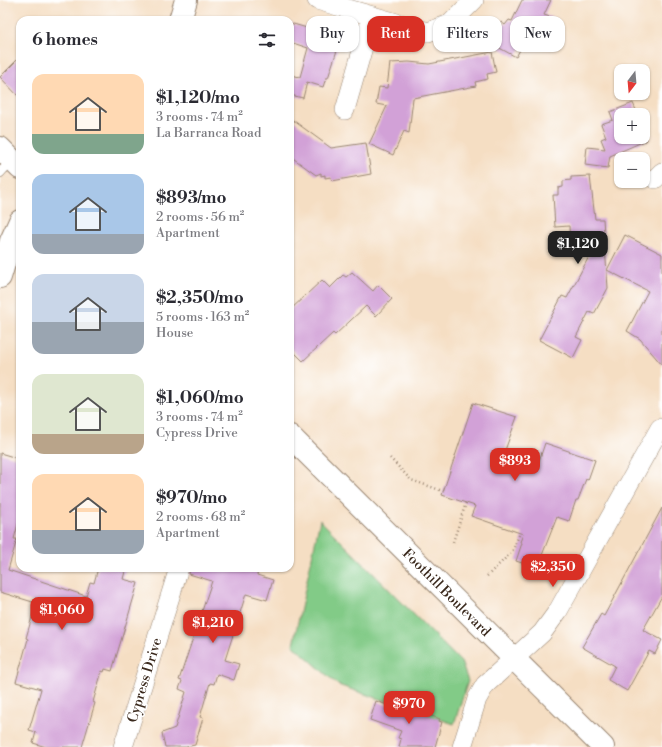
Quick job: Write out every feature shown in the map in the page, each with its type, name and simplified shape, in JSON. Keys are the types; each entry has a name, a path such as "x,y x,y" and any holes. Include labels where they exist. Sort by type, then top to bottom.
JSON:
{"main road":[{"path":"181,16 186,0"},
{"path":"0,277 16,230"},
{"name":"Foothill Boulevard","path":"294,440 603,747"}],"street":[{"path":"317,0 372,16"},
{"path":"425,31 428,32 450,24 474,0"},
{"path":"345,110 367,33"},
{"path":"462,747 477,699 485,685 546,629 558,611 661,426"},
{"name":"Cypress Drive","path":"124,747 178,572"}],"path":[{"path":"390,458 411,480 443,491"},
{"path":"453,542 466,503"},
{"path":"487,576 512,552 520,533"}],"green space":[{"path":"320,520 461,662 468,681 454,724 338,685 293,645"}],"building":[{"path":"522,0 551,0 544,15 547,16 514,16"},
{"path":"509,20 510,52 519,52 516,57 502,49 502,23 505,25"},
{"path":"294,24 306,28 306,47 294,43"},
{"path":"307,52 336,52 328,78 326,78 323,87 307,82 303,98 294,96 294,76 300,77"},
{"path":"492,52 496,72 487,74 488,79 475,82 476,86 413,98 409,133 404,131 393,155 369,144 387,106 376,104 379,87 387,88 390,63 409,62 429,64"},
{"path":"16,61 16,94 0,77"},
{"path":"633,103 635,108 620,108"},
{"path":"614,110 614,144 638,144 619,152 614,152 614,154 610,156 608,168 585,165 587,147 605,149 601,139 606,137 601,124 613,120 610,112"},
{"path":"294,121 331,148 366,143 371,174 332,181 331,177 325,178 325,175 321,176 321,173 316,175 294,159"},
{"path":"590,176 595,219 603,219 608,288 594,314 589,312 576,337 582,340 573,358 539,340 562,296 567,298 592,251 573,252 572,246 570,246 569,226 555,227 553,195 558,195 558,188 563,187 563,181 571,180 571,177"},
{"path":"625,235 662,254 662,365 640,339 627,331 648,291 607,270"},
{"path":"352,272 373,291 378,285 392,299 376,316 366,306 335,335 333,333 303,361 294,352 294,306 322,280 330,288 343,275 346,277"},
{"path":"473,403 517,417 504,453 538,464 545,443 595,460 588,480 586,479 578,500 576,500 569,521 557,517 537,568 516,561 522,543 520,542 523,534 471,516 475,506 442,495"},
{"path":"0,453 16,458 16,532 14,539 16,539 16,542 8,570 86,596 90,582 94,583 97,572 125,572 123,579 138,583 112,671 105,669 104,672 102,671 93,702 95,703 82,747 46,747 33,743 36,732 29,730 41,689 16,682 36,603 0,592"},
{"path":"662,508 662,596 643,630 662,640 655,654 649,651 627,691 608,680 615,666 582,647 601,614 604,616"},
{"path":"189,572 258,572 257,575 273,580 267,600 246,594 225,660 239,664 234,680 217,674 214,684 210,683 200,717 203,718 195,745 186,747 165,747 162,733 175,728 186,692 179,689 182,681 179,680 212,581 189,574"},
{"path":"376,701 410,713 412,709 440,719 439,721 442,722 435,747 399,747 401,739 398,738 401,731 370,720"}]}
